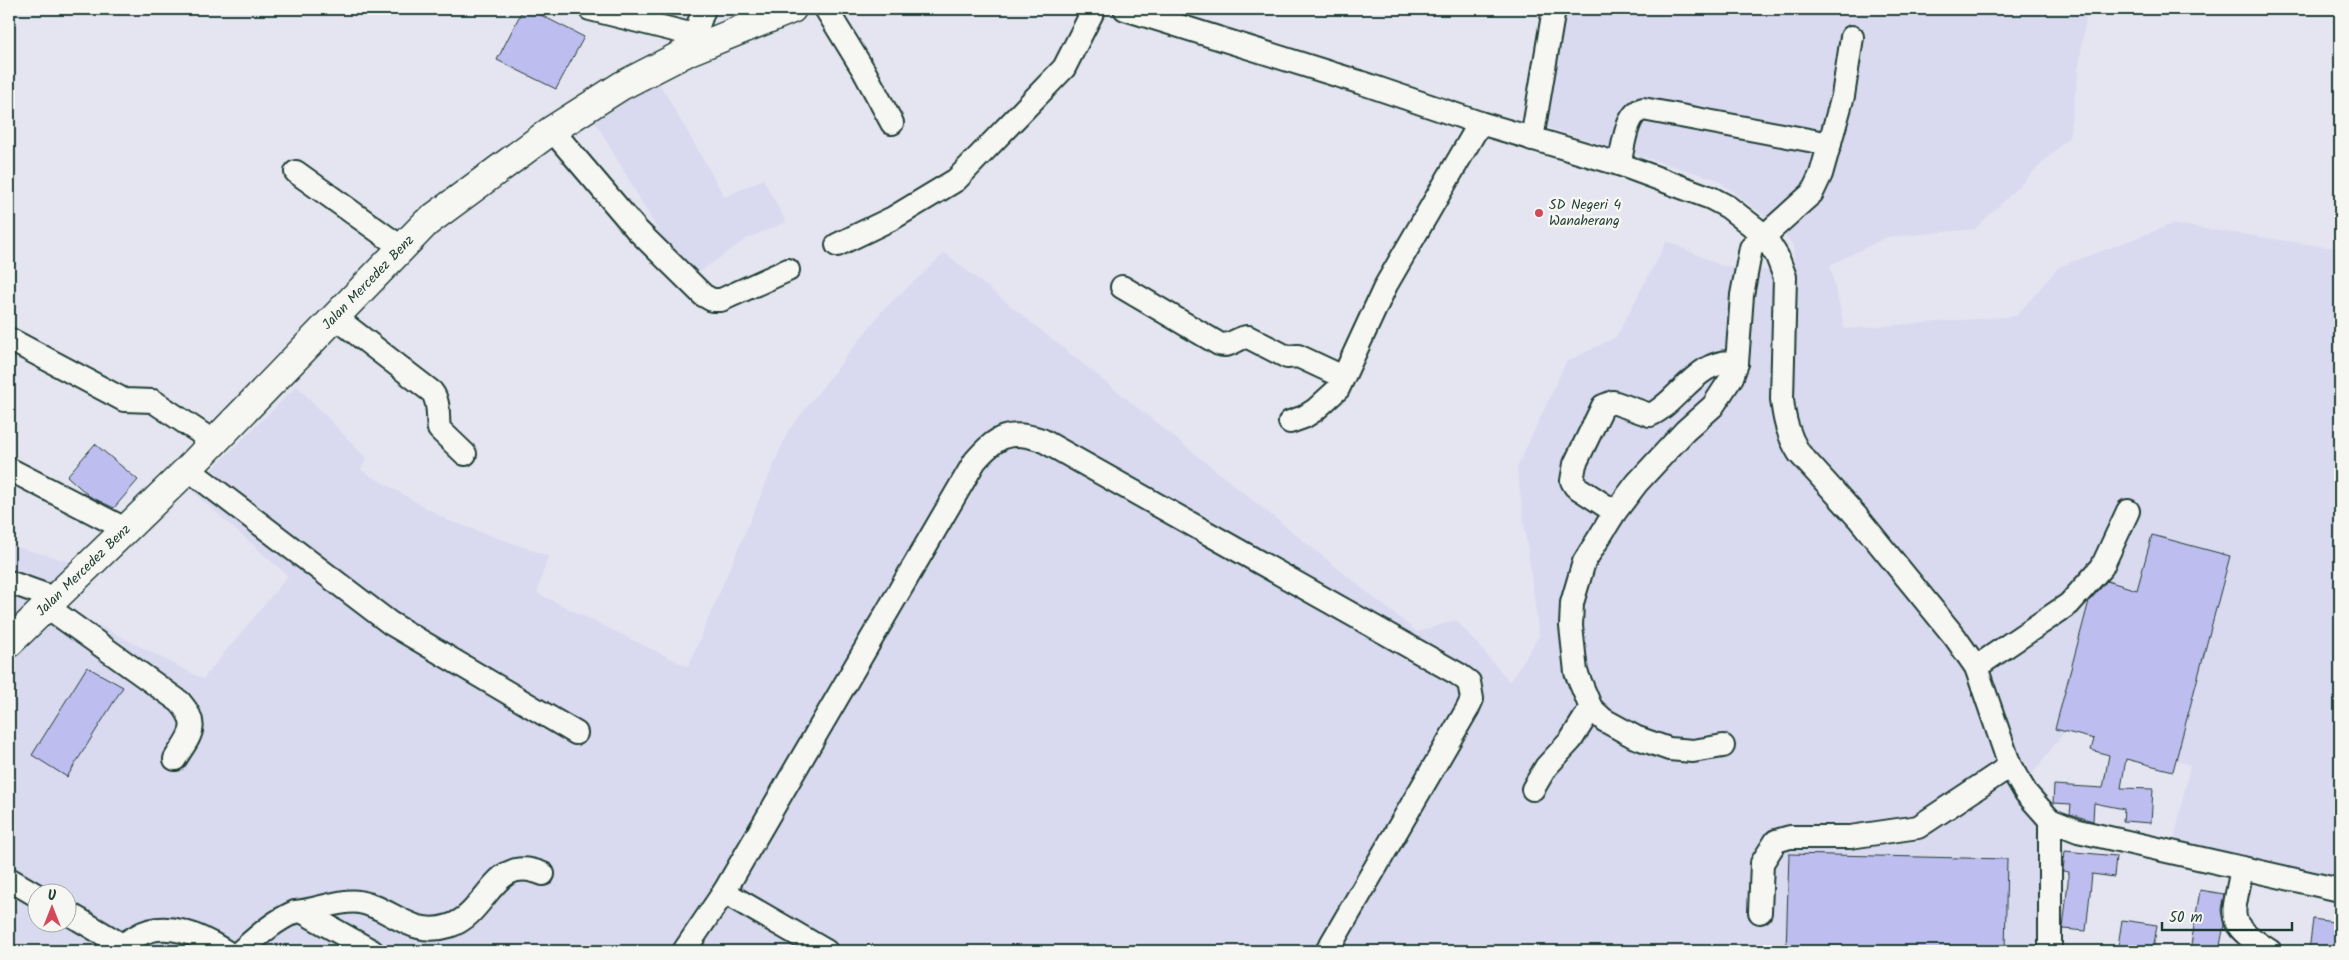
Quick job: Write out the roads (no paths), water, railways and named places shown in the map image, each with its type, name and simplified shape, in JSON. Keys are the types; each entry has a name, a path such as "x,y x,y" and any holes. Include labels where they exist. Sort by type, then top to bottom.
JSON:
{"main road":[{"name":"Jalan Mercedez Benz","path":"9,642 188,469 426,223 552,130 692,43 792,9"}],"street":[{"path":"590,9 692,43 704,9"},
{"path":"826,9 864,71 892,122"},
{"path":"837,245 893,218 956,180 1064,68 1094,9"},
{"path":"1125,9 1359,82 1480,123 1619,164 1711,198 1736,212 1764,235 1777,256 1785,277 1782,399 1783,417 1792,442 1955,636 1976,667 2010,766 2026,793 2050,820 2078,831 2340,890"},
{"path":"1532,139 1554,9"},
{"path":"1722,746 1693,751 1669,748 1619,730 1591,708 1576,672 1571,626 1572,603 1584,562 1615,512 1638,483 1685,431 1713,406 1726,388 1737,363 1748,256 1751,248 1764,235 1812,193 1821,174 1843,96 1852,37"},
{"path":"1619,164 1631,119 1636,111 1644,109 1830,144"},
{"path":"1290,422 1304,418 1334,395 1386,285 1480,123"},
{"path":"552,130 637,230 703,296 712,300 721,300 788,270"},
{"path":"296,172 402,248"},
{"path":"1122,287 1219,344 1230,345 1243,337 1248,337 1287,357 1298,356 1343,377"},
{"path":"335,317 432,392 436,397 438,406 439,429 465,454"},
{"path":"9,339 124,400 153,402 162,406 214,442"},
{"path":"1615,512 1575,486 1572,481 1575,464 1603,406 1613,402 1650,415 1705,370 1725,362 1737,363"},
{"path":"684,951 724,892 976,461 997,439 1023,434 1042,440 1458,674 1469,682 1472,699 1468,708 1327,951"},
{"path":"188,469 390,623 576,733"},
{"path":"9,470 125,530"},
{"path":"1976,667 2070,604 2102,567 2128,511"},
{"path":"9,582 50,602 180,702 193,720 192,727 174,759"},
{"path":"1533,789 1546,767 1571,740 1591,708"},
{"path":"1760,912 1762,863 1776,841 1790,837 1850,837 1918,827 2010,766"},
{"path":"2050,820 2050,951"},
{"path":"241,951 271,925 285,916 359,902 415,926 438,930 461,923 476,910 495,883 505,873 517,869 530,868 543,874"},
{"path":"2242,868 2234,914 2235,924 2244,934 2270,951"},
{"path":"9,879 28,890"},
{"path":"724,892 826,951"},
{"path":"303,912 372,951"},
{"path":"78,919 124,949 149,929 171,928 196,936 226,951"}],"place":[{"name":"SD Negeri 4 Wanaherang","path":"1539,213"}]}
